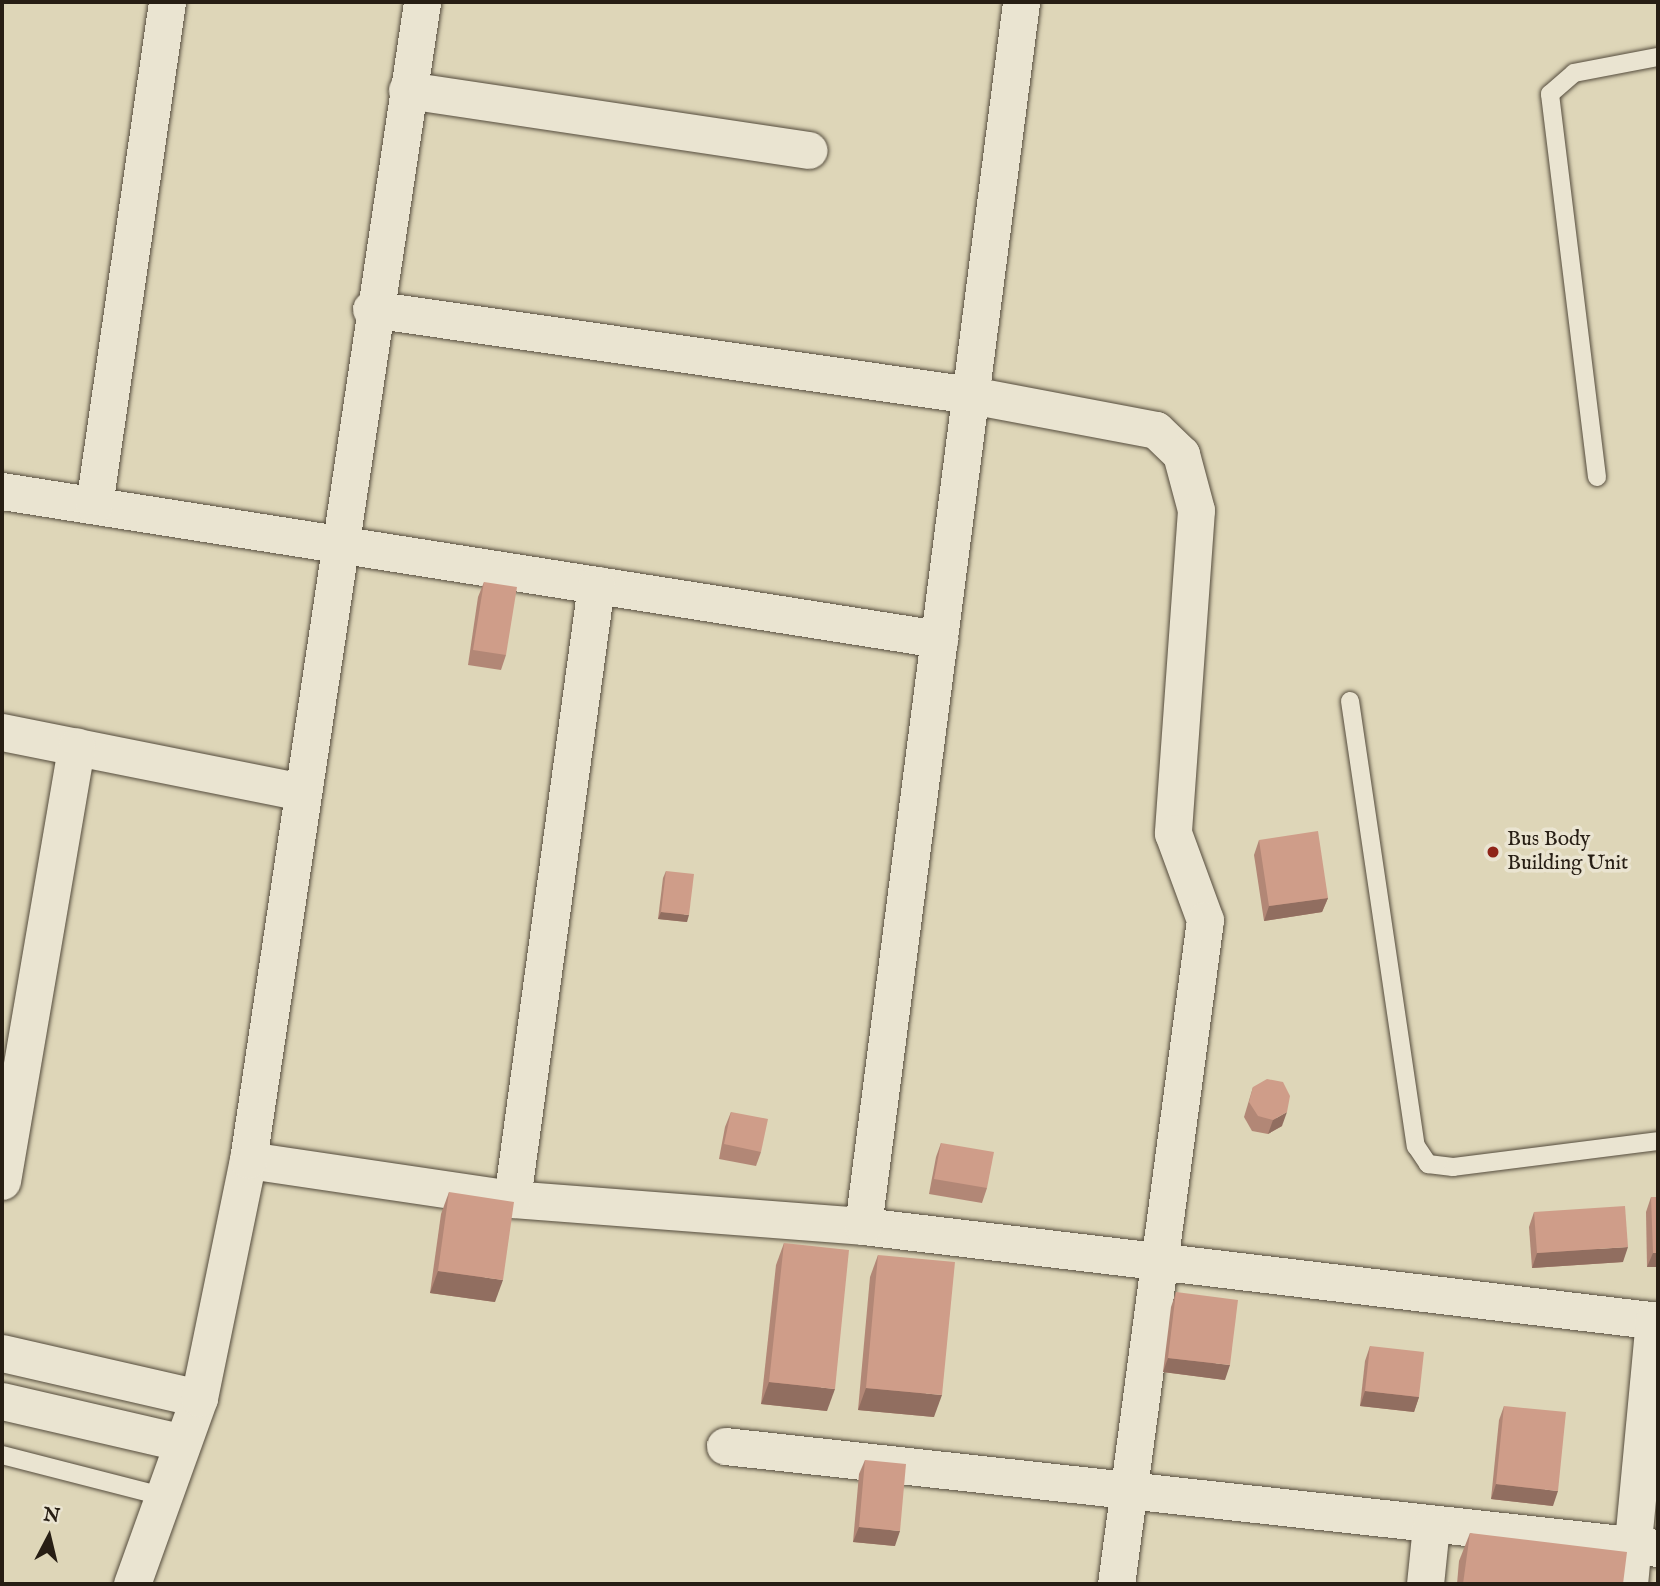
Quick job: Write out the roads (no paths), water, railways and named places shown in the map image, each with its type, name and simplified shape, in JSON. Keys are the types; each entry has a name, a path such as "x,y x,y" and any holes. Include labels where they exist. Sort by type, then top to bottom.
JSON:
{"street":[{"path":"94,505 167,2"},
{"path":"132,1584 178,1442 199,1398 248,1160 340,544 371,309 422,2"},
{"path":"863,1226 1021,2"},
{"path":"407,90 809,150"},
{"path":"371,309 971,395 1156,430 1181,454 1196,510 1173,833 1205,920 1116,1584"},
{"path":"2,491 939,639"},
{"path":"512,1199 596,585"},
{"path":"2,732 302,792"},
{"path":"2,1181 76,746"},
{"path":"248,1160 512,1199 863,1226 1656,1321 1645,1547 1629,1584"},
{"path":"2,1353 199,1398"},
{"path":"2,1401 178,1442"},
{"path":"725,1446 1129,1495 1645,1547"},
{"path":"1425,1584 1431,1526"}],"lane":[{"path":"1597,477 1550,94 1574,73 1658,57"},
{"path":"1350,701 1416,1146 1428,1164 1453,1167 1658,1141"},
{"path":"2,1455 162,1496"}],"place":[{"name":"Bus Body Building Unit","path":"1493,852"}]}
